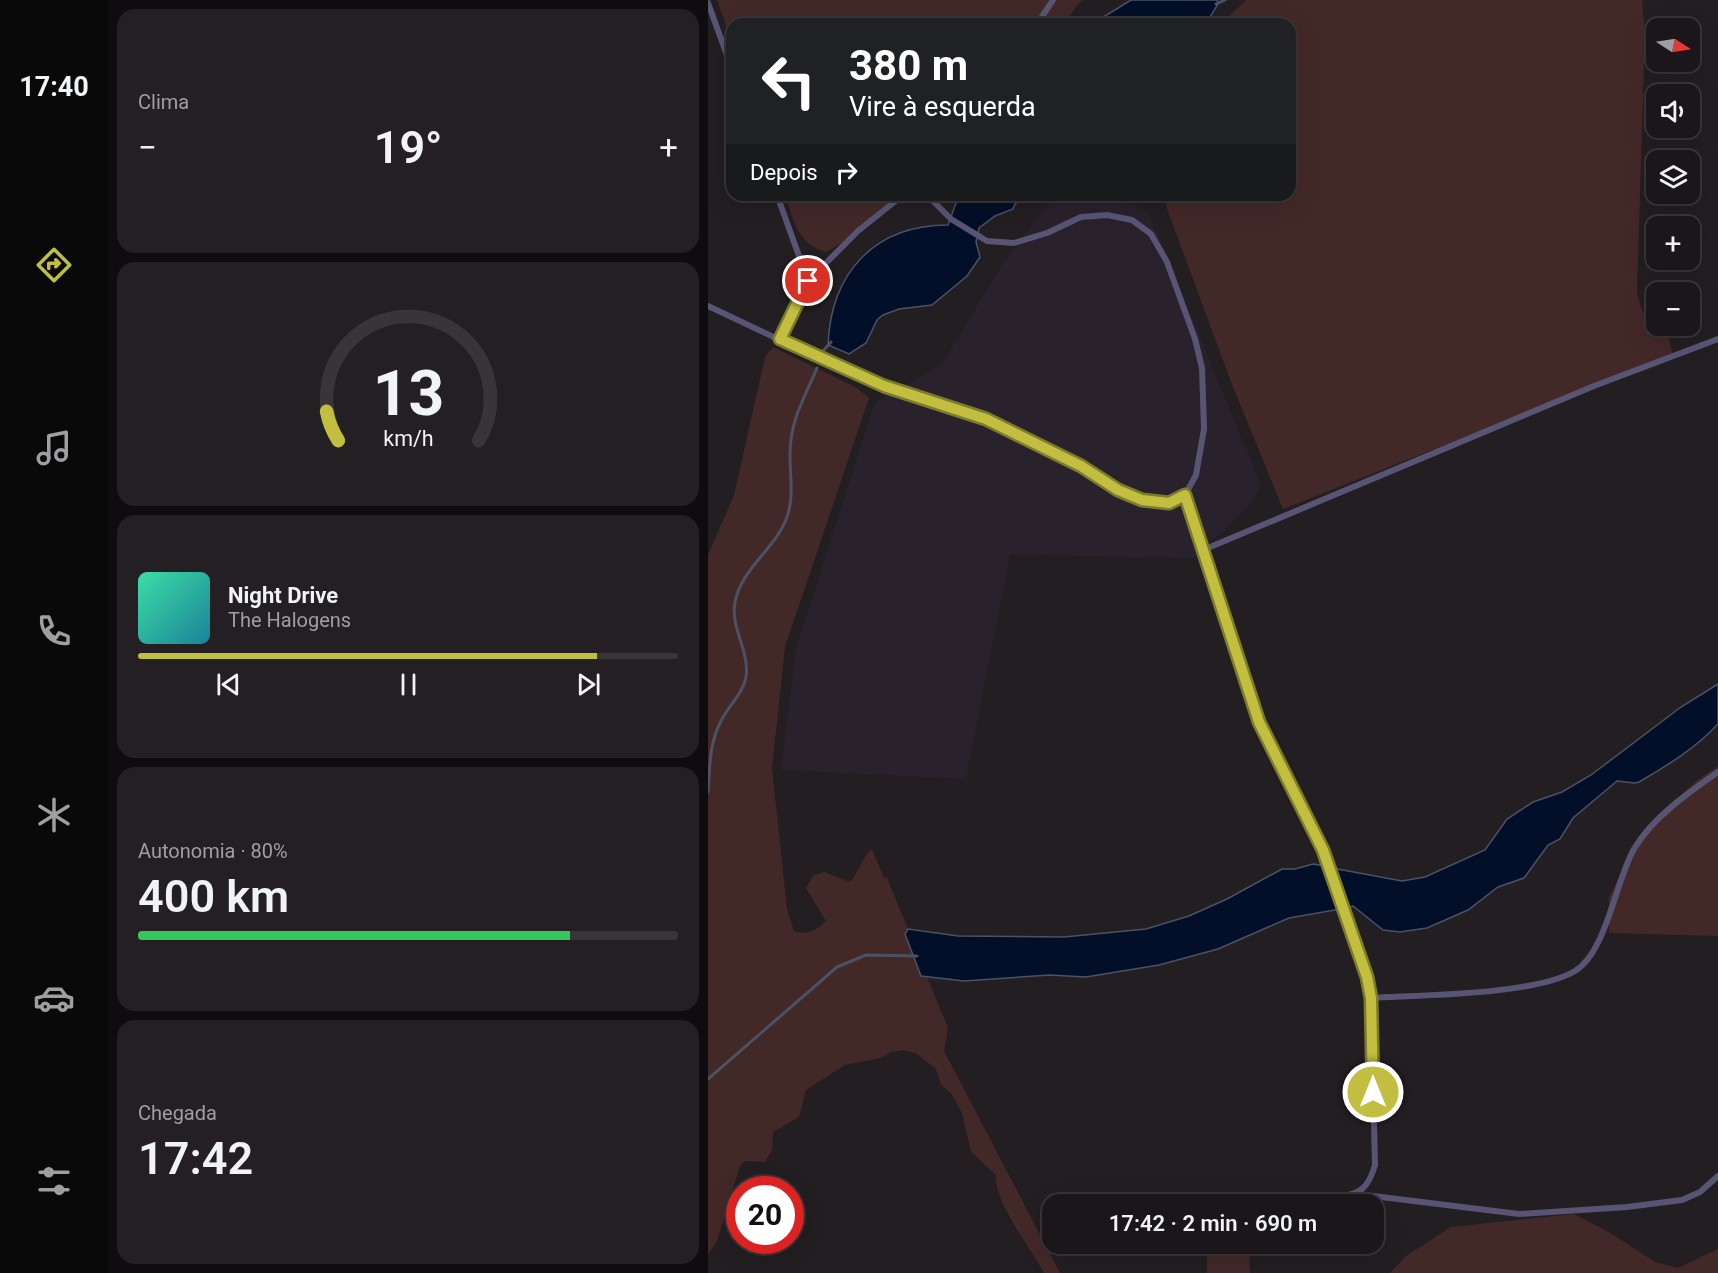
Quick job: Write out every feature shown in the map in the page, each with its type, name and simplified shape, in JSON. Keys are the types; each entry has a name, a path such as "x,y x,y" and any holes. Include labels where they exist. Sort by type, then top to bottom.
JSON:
{"lane":[{"path":"1040,18 1053,0"},
{"path":"708,3 726,52"},
{"path":"779,201 808,281"},
{"path":"780,339 808,281 858,231 896,201"},
{"path":"708,306 884,386 986,419 1081,466 1118,490 1142,500 1169,503 1185,495 1196,474 1204,429 1202,368 1195,339 1167,262 1151,234 1132,220 1107,215 1081,217 1047,233 1014,243 987,241 951,219 933,201"},
{"path":"1203,550 1594,386 1718,339"},
{"path":"1185,495 1259,722 1323,850 1367,977 1371,998 1376,1165 1370,1181 1357,1194"},
{"path":"1371,998 1532,985 1575,971 1586,961 1599,939 1634,849 1663,816 1718,772"},
{"path":"1384,1197 1519,1214 1627,1207 1682,1200 1700,1192 1718,1176"}],"shaded area":[{"path":"717,0 1082,0 1068,18 726,18 726,25"},
{"path":"1246,0 1642,0 1645,34 1637,292 1646,316 1646,336 1668,336 1673,355 1283,509 1231,382 1166,201 1296,201 1296,18 1227,18"},
{"path":"787,201 900,201 849,239 826,252 809,243 794,222"},
{"path":"1051,201 1120,201 1148,211 1261,485 1248,508 1193,558 1010,555 966,779 781,770 796,648 875,402 942,364 1003,263"},
{"path":"773,347 857,388 869,398 785,647 772,768 787,909 794,931 812,931 826,921 806,888 813,876 824,872 850,882 872,849 908,929 905,934 921,976 927,977 948,1028 944,1051 1042,1239 1042,1254 1050,1254 1060,1273 1044,1273 1006,1211 1000,1198 996,1175 971,1152 962,1113 951,1093 941,1085 936,1069 917,1054 903,1050 891,1052 881,1058 845,1065 806,1090 799,1117 773,1132 772,1150 765,1162 745,1161 740,1166 737,1176 726,1176 726,1212 717,1241 708,1255 708,555 734,495 765,357"},
{"path":"1718,766 1718,936 1609,933 1609,897 1634,849 1661,815 1696,781"},
{"path":"1574,1214 1612,1234 1655,1262 1678,1268 1718,1249 1718,1273 1390,1273 1406,1256 1451,1227"},
{"path":"1207,1254 1249,1254 1250,1273 1207,1273"}],"water":[{"path":"1131,0 1217,0 1218,4 1209,18 1102,18"},
{"path":"957,201 1019,201 1013,209 995,216 979,228 976,242 980,257 967,276 932,305 899,309 883,315 877,320 866,343 849,354 828,345 831,319 838,296 848,275 861,258 878,244 898,234 922,227 948,225"},
{"path":"1718,684 1718,724 1709,733 1681,756 1639,782 1617,781 1573,818 1560,839 1548,845 1524,878 1498,887 1468,910 1427,928 1400,932 1383,930 1353,906 1346,908 1332,868 1402,881 1425,877 1485,850 1507,819 1533,802 1562,792 1591,775 1681,707"},
{"path":"1313,864 1326,866 1341,909 1289,918 1218,949 1159,965 1086,977 1050,975 964,981 921,976 905,934 908,929 958,936 1064,937 1146,929 1189,916 1227,899 1282,869 1295,869"}],"waterway":[{"path":"1216,4 1225,0"},
{"path":"823,351 831,342"},
{"path":"708,792 714,738 721,721 742,689 746,677 745,658 735,621 735,602 744,579 775,539 787,517 791,498 790,450 793,430 801,403 817,368"},
{"path":"708,1079 837,967 866,955 917,956"}],"route":[{"path":"808,281 780,339 852,374 986,419 1081,466 1118,490 1142,500 1169,503 1185,495 1259,722 1323,850 1367,977 1371,998 1373,1092"}]}
